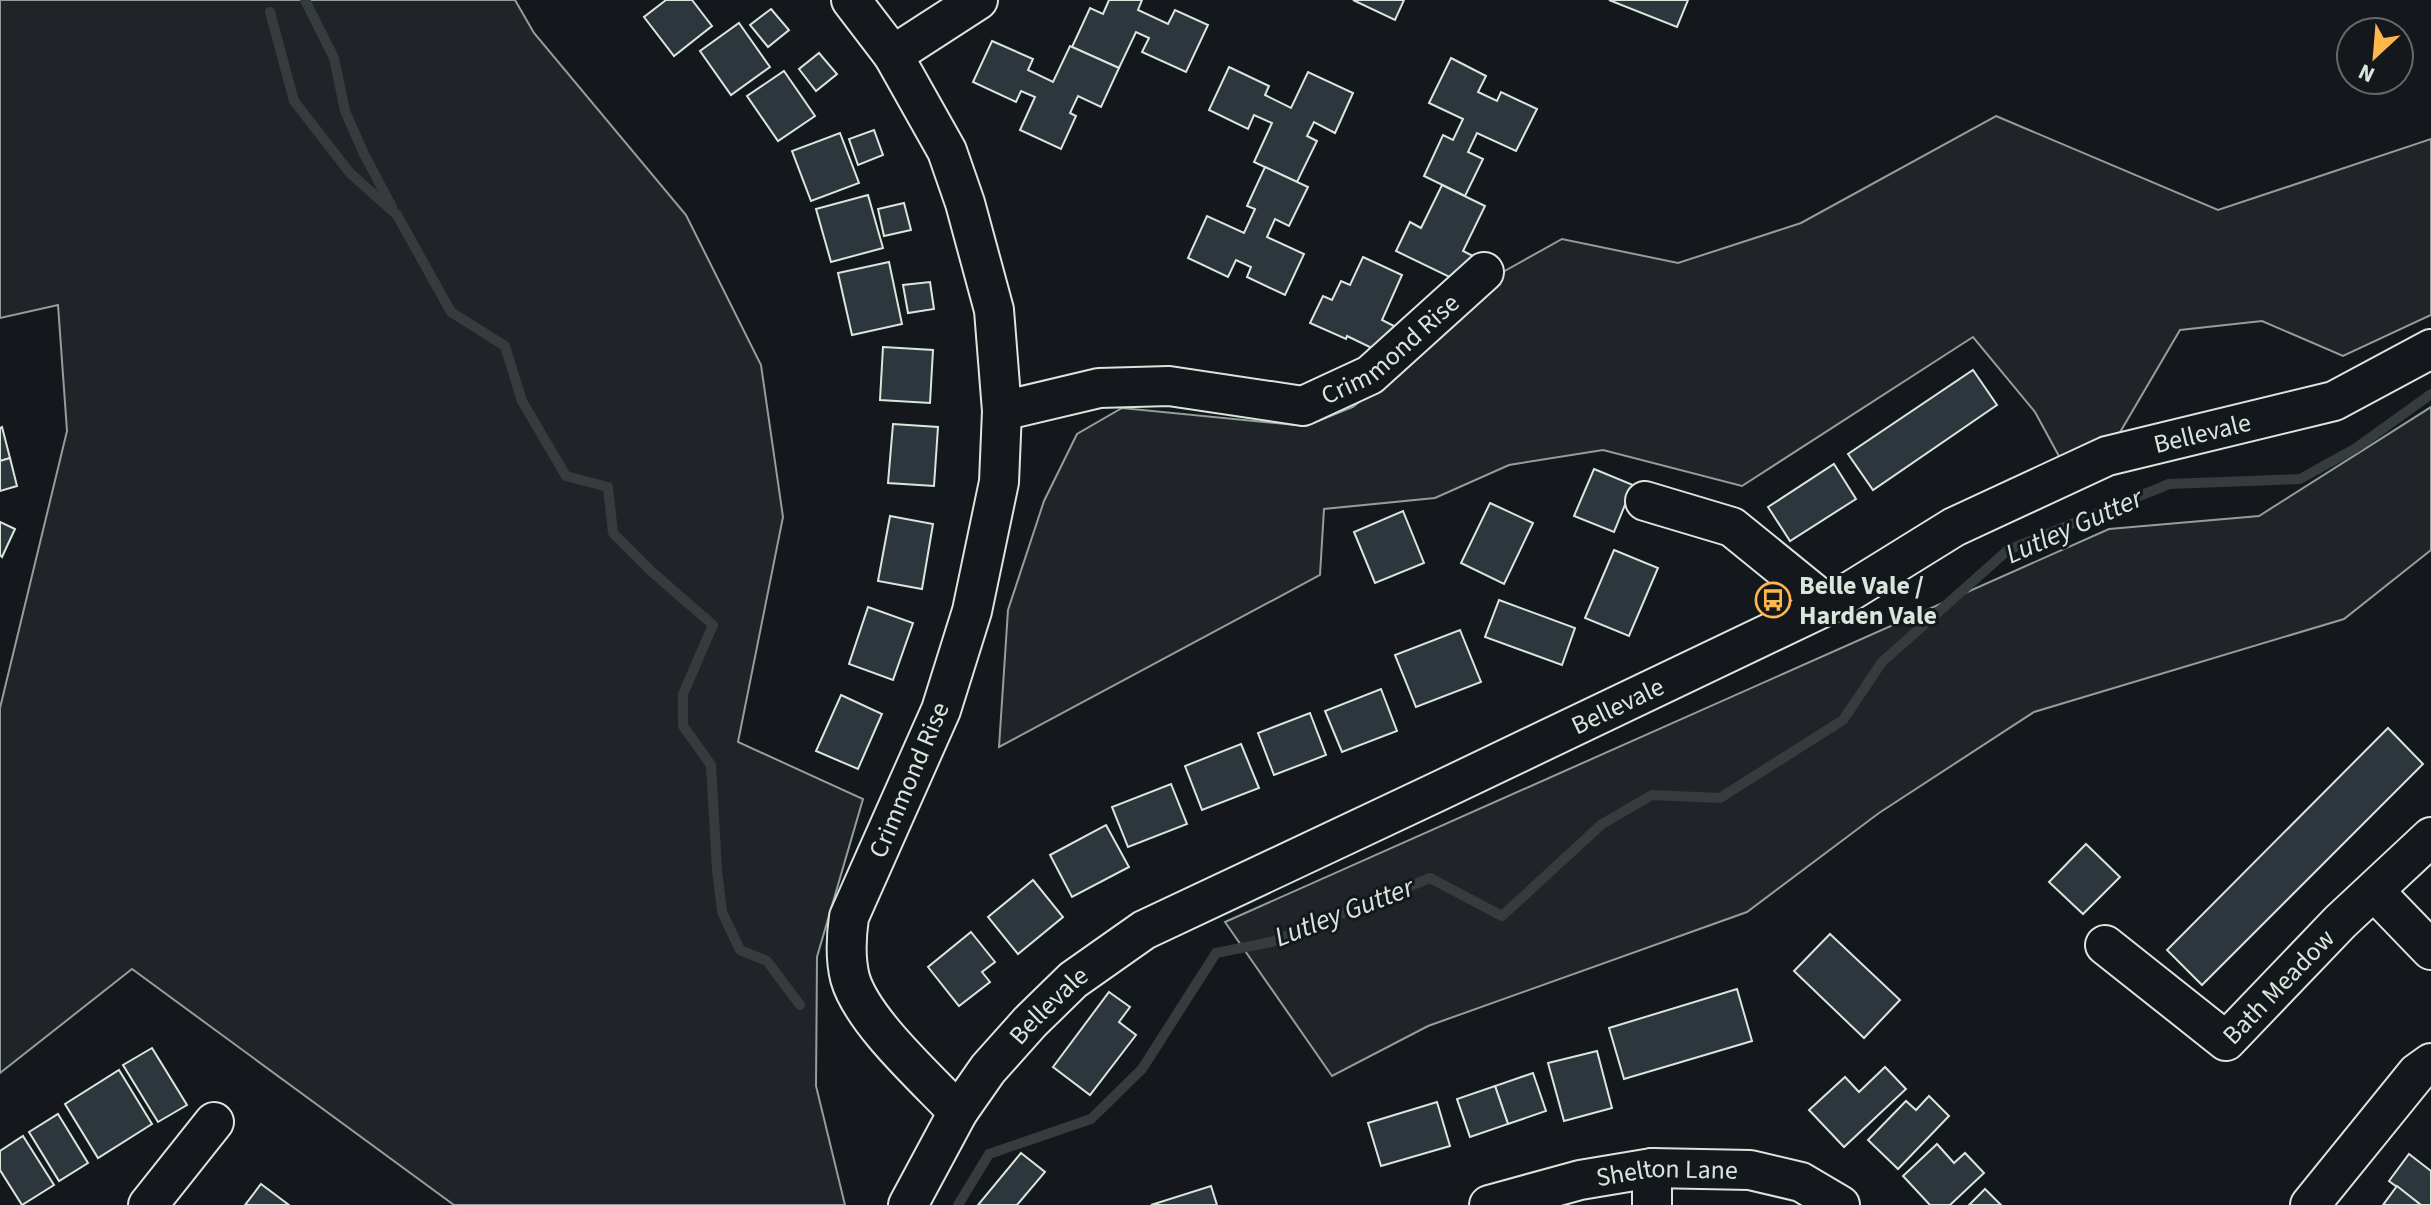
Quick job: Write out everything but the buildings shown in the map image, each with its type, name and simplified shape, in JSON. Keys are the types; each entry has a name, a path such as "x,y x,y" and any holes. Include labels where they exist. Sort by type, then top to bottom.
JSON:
{"street":[{"name":"Crimmond Rise","path":"851,0 893,55 947,151 965,203 994,310 1002,411 999,482 972,611 941,710 849,917 845,945 851,980 872,1021 958,1112"},
{"path":"893,55 978,0"},
{"name":"Crimmond Rise","path":"1002,411 1099,388 1169,386 1303,406 1370,375 1484,272"},
{"name":"Bellevale","path":"908,1205 958,1112 988,1069 1073,980 1144,930 1828,605 1954,527 2107,456 2334,401 2431,349"},
{"path":"1645,501 1732,527 1828,605"},
{"name":"Bath Meadow","path":"2105,945 2226,1041 2340,922 2431,837"},
{"path":"2375,892 2431,950"},
{"path":"2310,1205 2417,1073 2431,1063"},
{"path":"148,1205 214,1122"},
{"path":"1652,1168 1652,1205"},
{"name":"Shelton Lane","path":"1489,1205 1580,1180 1652,1168 1750,1170 1801,1182 1840,1205"}],"shaded area":[{"path":"0,0 515,0 534,33 686,215 761,365 783,517 738,742 863,799 817,957 816,1086 845,1205 454,1205 132,969 0,1073 0,708 67,431 58,305 0,318"},
{"path":"1996,116 2218,210 2431,139 2431,315 2343,356 2262,321 2180,330 2119,434 2066,469 2035,412 1973,337 1742,486 1603,450 1509,465 1435,498 1324,509 1320,575 999,747 1008,610 1044,501 1077,434 1122,408 1306,426 1353,407 1387,380 1501,273 1562,239 1678,263 1801,223"},
{"path":"2431,407 2431,550 2344,619 2034,712 1879,813 1747,912 1428,1026 1332,1076 1225,922 2109,529 2259,516"}],"waterway":[{"path":"305,0 334,58 345,111 392,207"},
{"path":"270,12 294,101 350,173 397,215 451,312 505,346 522,401 566,476 608,487 613,533 713,625 683,694 683,726 711,765 722,912 740,950 767,961 800,1005"},
{"name":"Lutley Gutter","path":"958,1205 989,1154 1091,1119 1142,1069 1216,953 1271,942 1430,878 1502,916 1602,824 1652,795 1720,798 1843,720 1882,662 2008,550 2169,484 2300,479 2356,448 2431,394"}],"place":[{"name":"Belle Vale / Harden Vale","path":"1773,600"}]}
